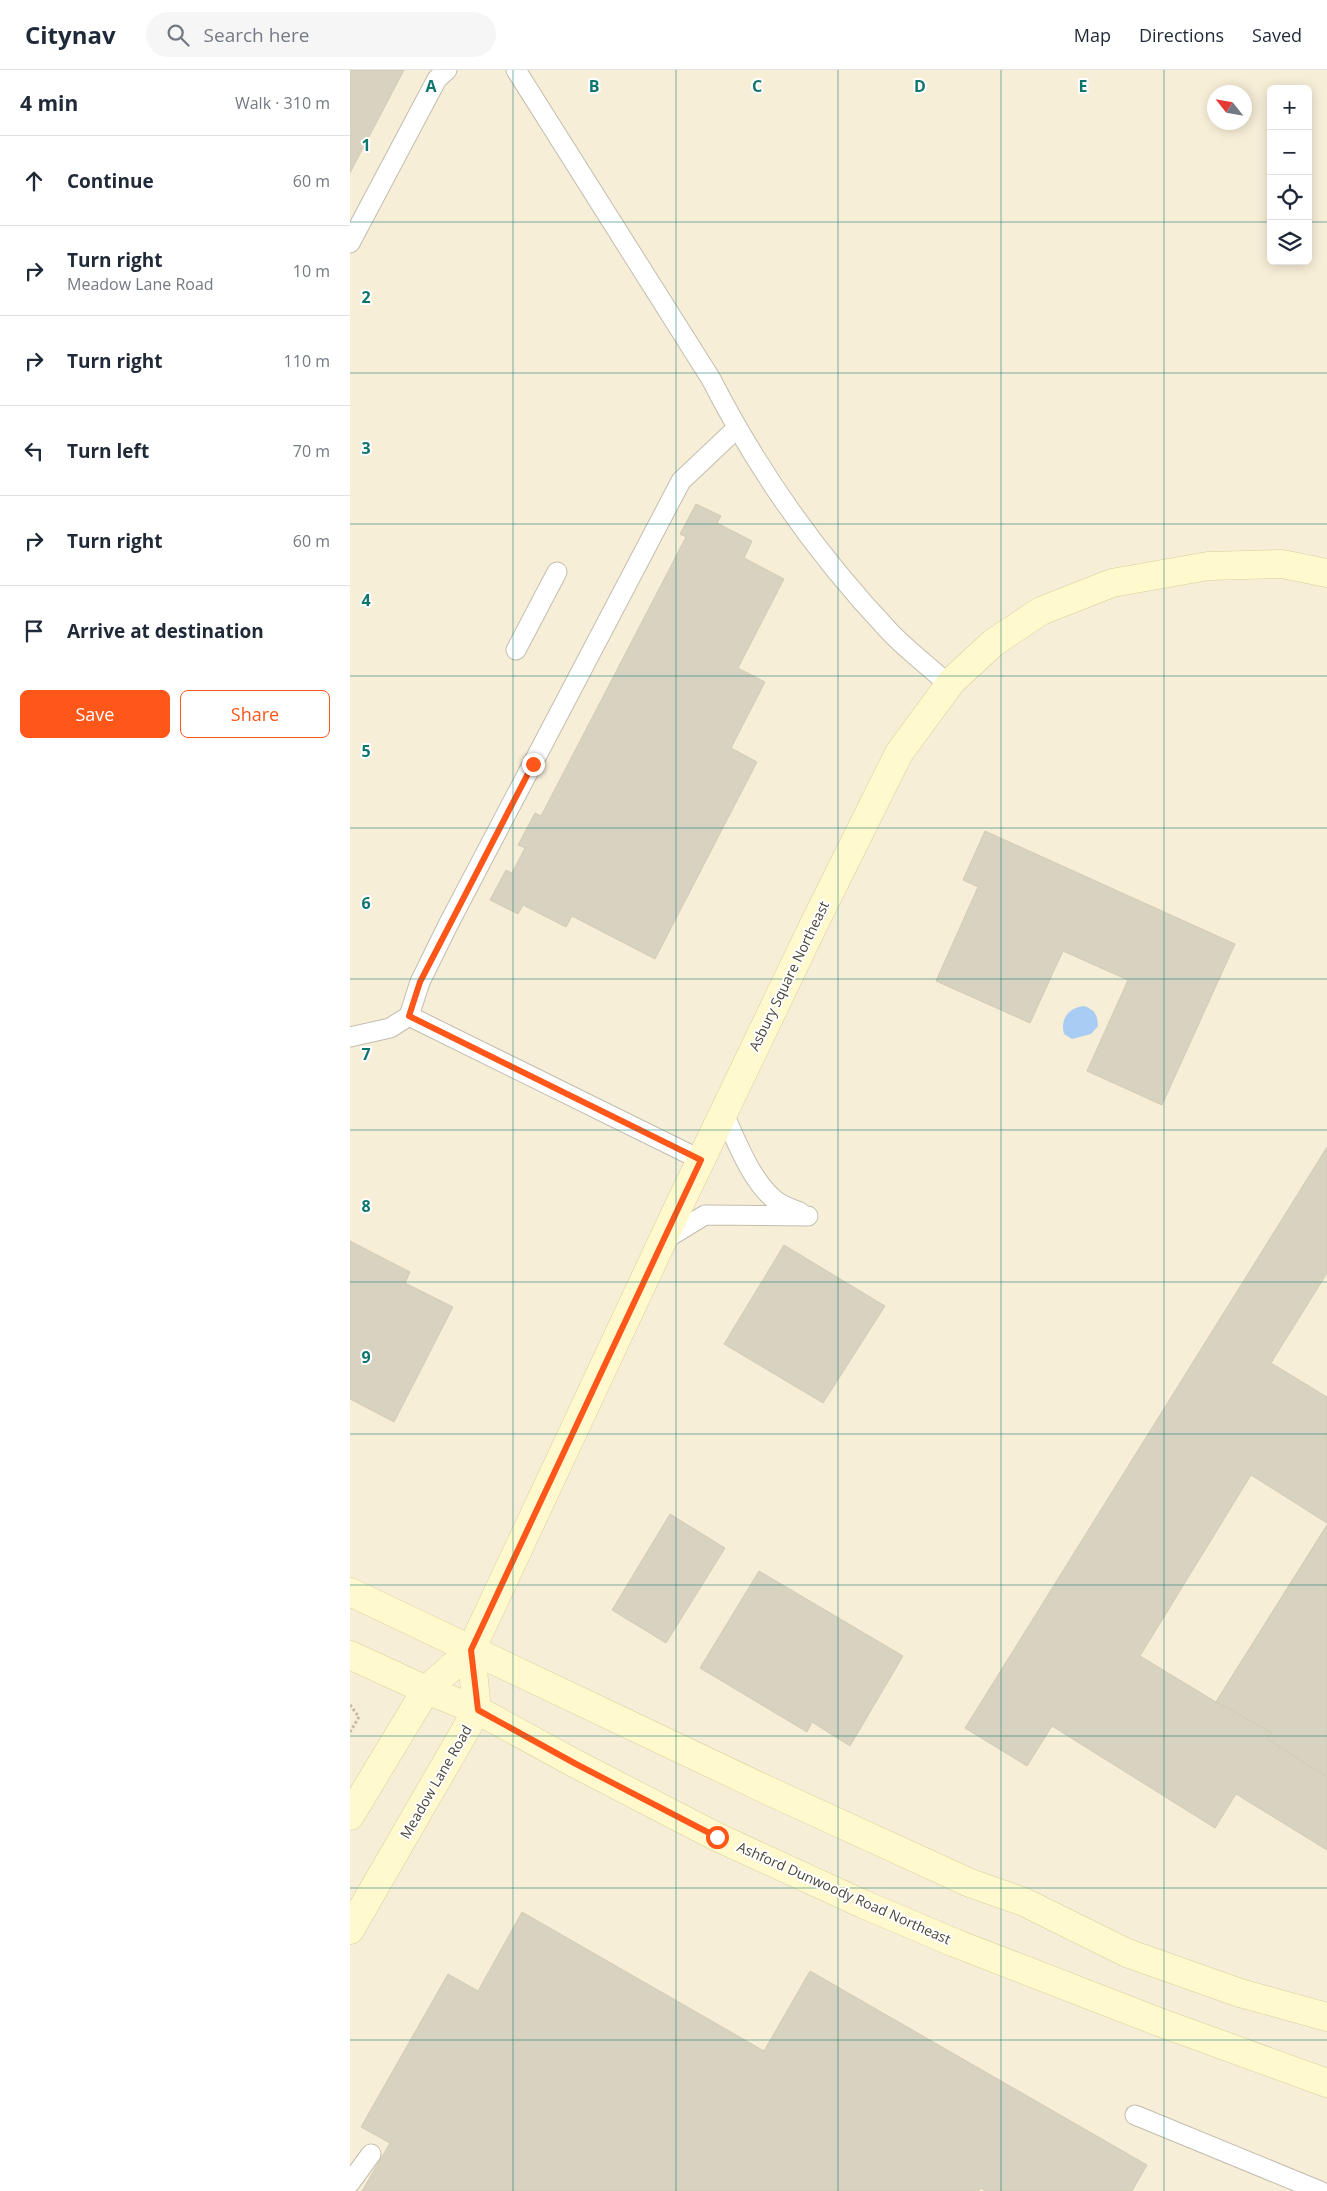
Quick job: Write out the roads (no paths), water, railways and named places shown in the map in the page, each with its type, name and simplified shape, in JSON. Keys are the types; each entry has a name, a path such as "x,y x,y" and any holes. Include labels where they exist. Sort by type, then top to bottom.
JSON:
{"main road":[{"name":"Asbury Square Northeast","path":"471,1650 662,1241 814,924 899,753 949,685 993,643 1041,611 1112,583 1208,566 1282,564 1327,573"},
{"path":"350,1592 787,1799 970,1882 1024,1902 1128,1953 1240,1993 1327,2017"},
{"path":"350,1816 426,1690 471,1650"},
{"name":"Meadow Lane Road","path":"350,1930 478,1710 471,1650"},
{"name":"Ashford Dunwoody Road Northeast","path":"350,1655 426,1690 478,1710 576,1764 717,1837 863,1904 955,1943 1158,2022 1327,2083"},
{"path":"1240,1993 1327,1998"}],"lane":[{"path":"350,243 437,79 447,70"},
{"path":"516,70 710,379 736,429 795,518 891,633 949,685"},
{"path":"350,1036 390,1028 409,1016 420,982 449,923 681,480 736,429"},
{"path":"516,650 558,572"},
{"path":"409,1016 701,1160"},
{"path":"662,1241 705,1215 808,1216 776,1202 762,1187 739,1147 724,1112"},
{"path":"1135,2115 1320,2191"},
{"path":"350,2183 371,2154"}],"water":[{"path":"1084,1006 1095,1013 1098,1026 1091,1034 1072,1039 1064,1034 1064,1019 1074,1009"}]}
